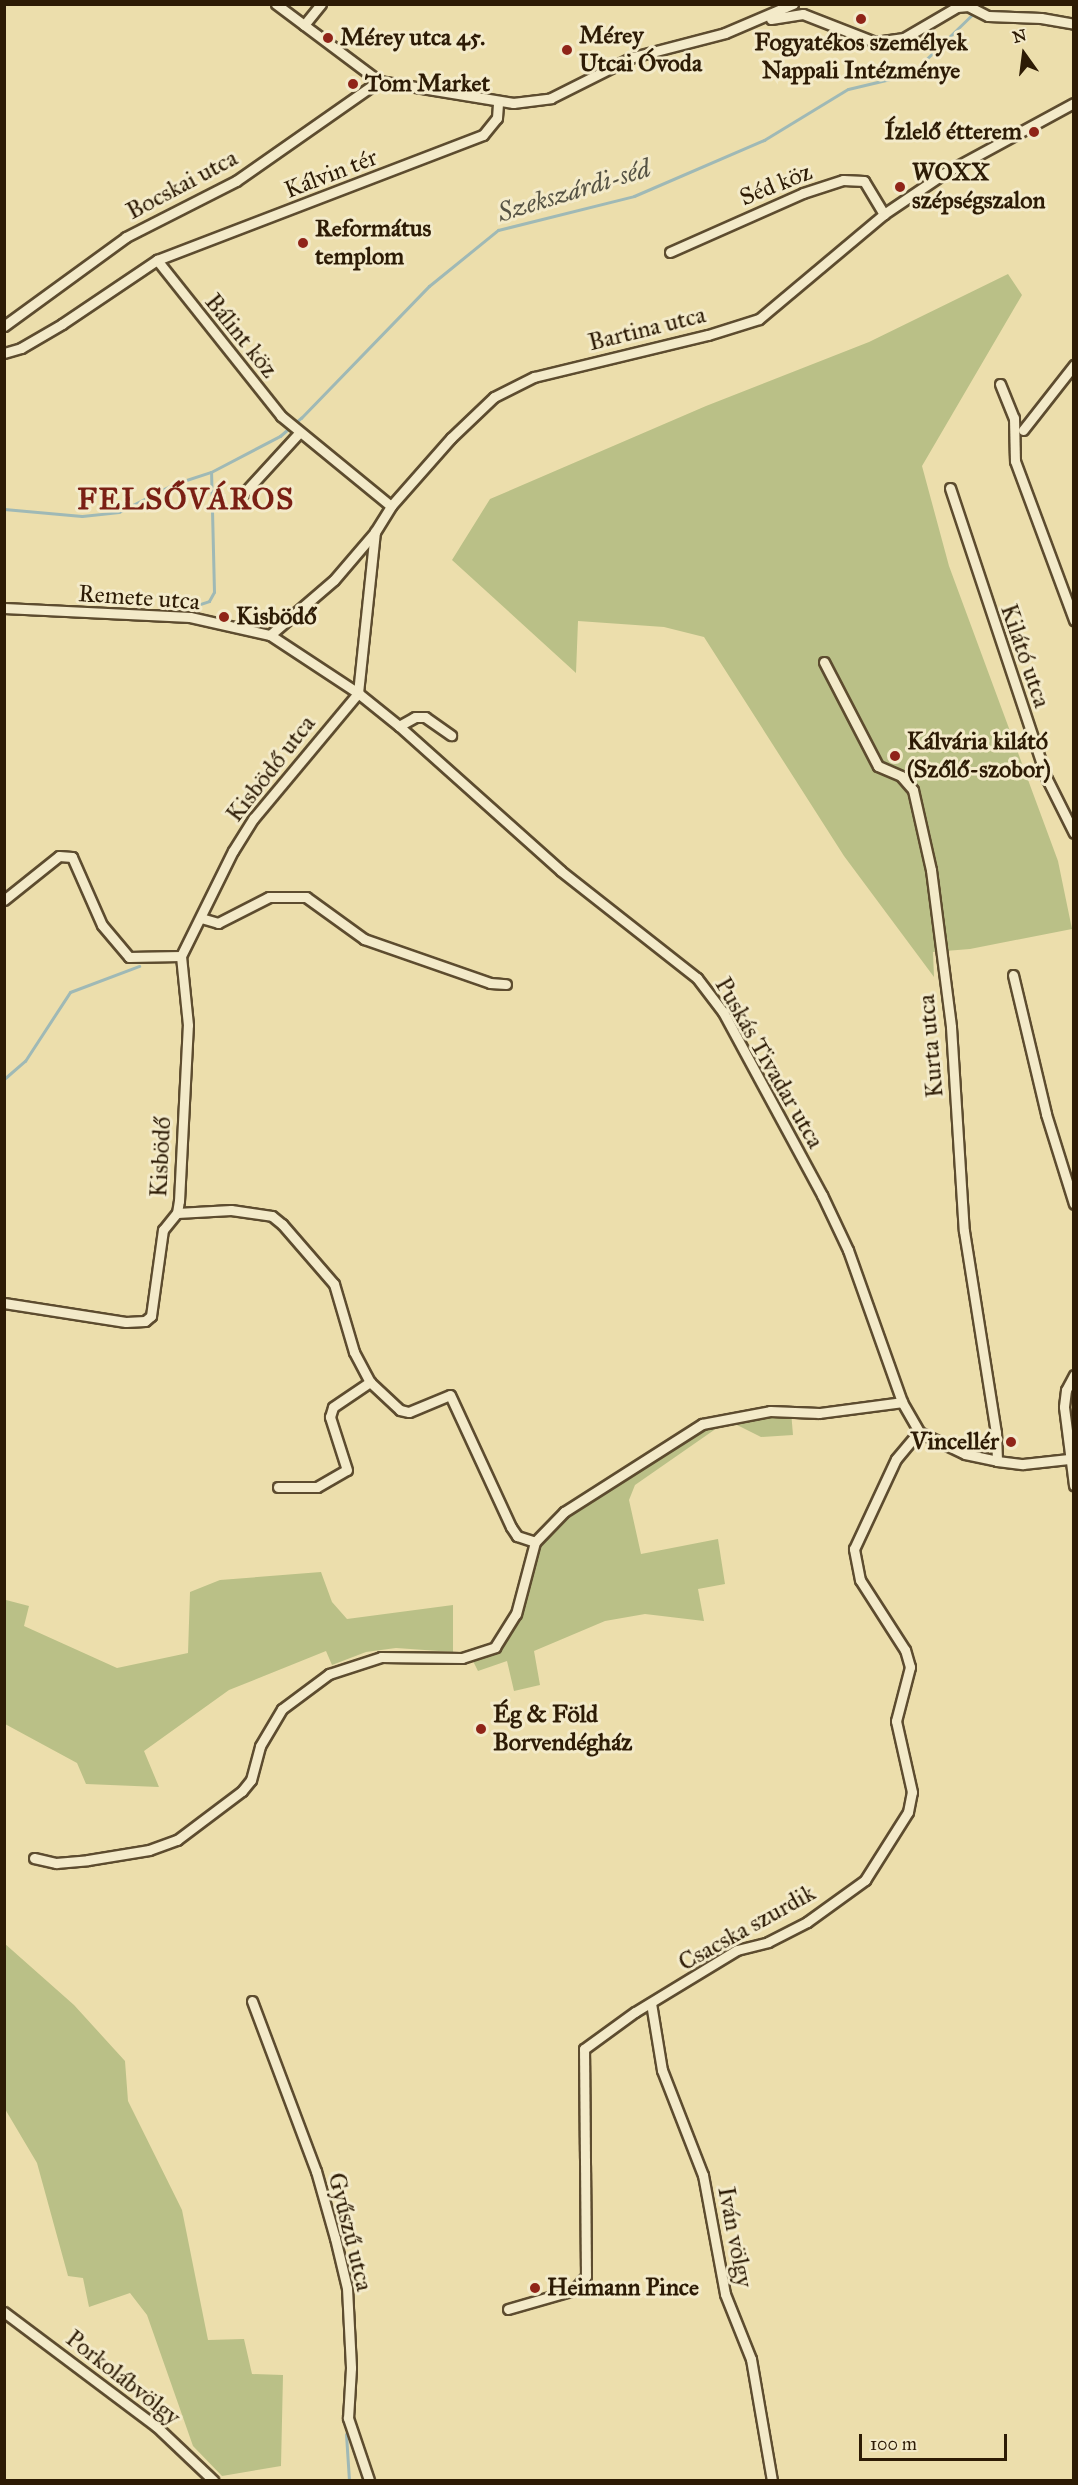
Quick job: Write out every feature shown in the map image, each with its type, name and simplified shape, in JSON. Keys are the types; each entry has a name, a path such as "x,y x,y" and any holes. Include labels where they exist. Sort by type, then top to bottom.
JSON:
{"street":[{"path":"276,4 379,81 498,102 533,103 551,98 642,54 763,20 803,14 875,42 891,42 904,38 949,9 968,6 988,16 1041,18 1074,24"},
{"path":"304,25 321,4"},
{"path":"763,20 793,4"},
{"name":"Bocskai utca","path":"4,326 126,237 236,181 379,81"},
{"name":"Kálvin tér","path":"4,353 21,348 62,324 158,260 483,135 497,118 498,102"},
{"name":"Bartina utca","path":"270,635 334,580 375,532 391,506 451,438 494,397 534,377 708,335 759,319 884,214 943,174 1074,103"},
{"name":"Séd köz","path":"670,252 783,202 843,180 864,182 884,214"},
{"name":"Bálint köz","path":"158,260 168,278 281,416 391,506"},
{"path":"1023,430 1074,365"},
{"path":"1000,384 1014,418 1015,461 1074,620"},
{"path":"244,494 299,433"},
{"name":"Kilátó utca","path":"950,488 1047,779 1074,833"},
{"path":"358,693 375,532"},
{"name":"Remete utca","path":"4,608 190,617 270,635"},
{"name":"Puskás Tivadar utca","path":"270,635 358,693 399,726 561,871 697,978 723,1012 848,1250 902,1402 919,1432"},
{"name":"Kurta utca","path":"824,662 878,766 901,776 913,790 931,870 951,1027 964,1231 996,1432 997,1461"},
{"name":"Kisbödő utca","path":"181,956 233,851 254,818 358,693"},
{"path":"399,726 415,717 424,717 451,735"},
{"path":"4,900 59,856 72,857 102,925 129,957 181,956"},
{"path":"201,918 218,923 269,897 306,897 364,939 490,983 506,984"},
{"name":"Kisbödő","path":"4,1303 126,1322 145,1321 151,1316 163,1230 177,1212 188,1024 181,956"},
{"path":"1013,975 1046,1114 1074,1204"},
{"path":"177,1212 231,1210 272,1216 282,1224 334,1284 354,1352 370,1382 400,1410 409,1412 450,1395 511,1527 517,1536 535,1542"},
{"path":"1074,1375 1066,1390 1064,1407 1074,1485"},
{"path":"278,1487 317,1487 347,1470 330,1417 333,1407 370,1382"},
{"path":"34,1858 56,1863 88,1860 149,1850 177,1840 242,1791 251,1780 260,1746 282,1709 329,1674 381,1657 462,1658 495,1647 516,1614 535,1542 564,1512 702,1424 770,1411 819,1413 902,1402"},
{"path":"919,1432 965,1454 997,1461 1023,1464 1069,1459"},
{"name":"Csacska szurdik","path":"508,2309 574,2290 586,2276 584,2049 651,2003 737,1950 768,1942 807,1922 865,1880 908,1812 912,1792 896,1720 910,1667 906,1650 860,1580 854,1549 896,1459 919,1432"},
{"name":"Gyűszű utca","path":"252,2001 315,2171 335,2238 347,2289 351,2368 348,2418 369,2481"},
{"name":"Iván völgy","path":"651,2003 662,2070 705,2184 725,2294 751,2359 772,2481"},
{"name":"Porkolábvölgy","path":"5,2314 156,2426 213,2481"}],"green space":[{"path":"1008,274 1022,295 922,466 949,566 1058,861 1072,929 970,949 933,952 934,977 844,856 704,637 664,627 578,621 576,673 452,560 490,499 706,406 869,342"},
{"path":"791,1411 793,1435 761,1437 735,1424 717,1428 635,1485 629,1500 641,1554 718,1539 725,1584 698,1589 704,1621 645,1614 605,1621 534,1651 540,1685 514,1691 507,1661 478,1671 471,1657 507,1633 535,1542 564,1512 702,1424"},
{"path":"321,1572 332,1602 347,1619 453,1605 453,1652 396,1648 366,1652 332,1665 326,1651 229,1690 144,1751 159,1787 86,1784 77,1763 5,1724 6,1600 29,1606 24,1626 117,1668 188,1653 190,1592 220,1580"},
{"path":"4,1943 74,2005 125,2061 128,2101 182,2210 208,2340 244,2339 252,2374 283,2375 281,2466 222,2476 193,2446 147,2315 130,2293 89,2307 83,2278 68,2276 37,2163 5,2109"}],"waterway":[{"name":"Szekszárdi-séd","path":"4,509 82,516 119,512 174,484 211,472 280,436 301,418 429,286 498,230 634,196 764,140 848,89 911,74 983,4"},
{"path":"191,607 209,601 214,592 211,472"},
{"path":"4,1079 25,1061 70,992 139,966"},
{"path":"346,2434 349,2480"}],"place":[{"name":"Fogyatékos személyek Nappali Intézménye","path":"861,19"},
{"name":"Mérey utca 45.","path":"328,38"},
{"name":"Mérey Utcai Óvoda","path":"567,50"},
{"name":"Tom Market","path":"353,84"},
{"name":"Ízlelő étterem","path":"1034,132"},
{"name":"WOXX szépségszalon","path":"900,187"},
{"name":"Református templom","path":"303,243"},
{"name":"Kisbödő","path":"224,617"},
{"name":"Kálvária kilátó (Szőlő-szobor)","path":"895,756"},
{"name":"Vincellér","path":"1011,1442"},
{"name":"Ég & Föld Borvendégház","path":"481,1729"},
{"name":"Heimann Pince","path":"535,2288"}],"district":[{"name":"FELSŐVÁROS","path":"186,499"}]}
